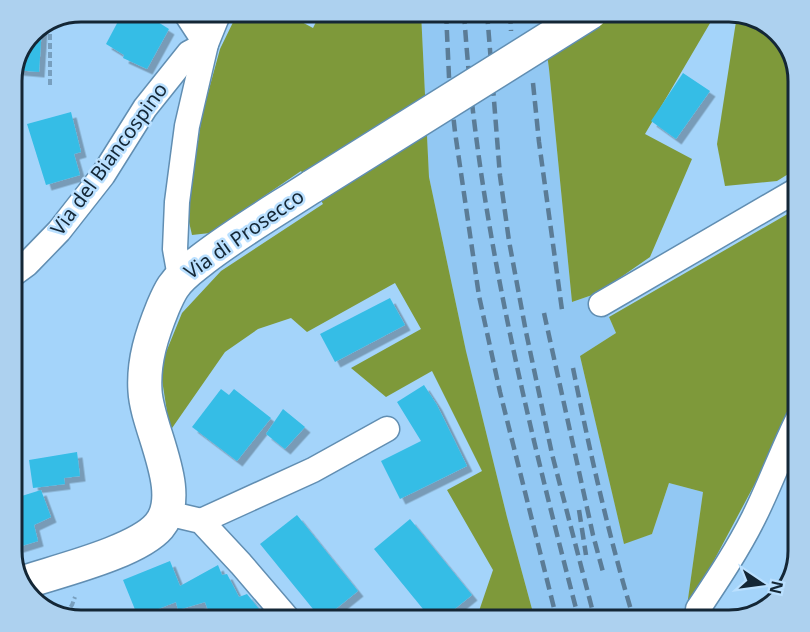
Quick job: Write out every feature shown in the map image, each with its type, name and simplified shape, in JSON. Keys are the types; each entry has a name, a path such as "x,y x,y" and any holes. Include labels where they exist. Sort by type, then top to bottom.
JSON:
{"main road":[{"name":"Via di Prosecco","path":"167,513 168,481 151,422 145,391 146,357 157,321 180,277 227,240 575,22"},
{"path":"31,580 130,546 158,527 167,513"}],"street":[{"path":"192,22 206,44"},
{"name":"Via del Biancospino","path":"180,277 175,249 177,202 187,126 206,44 215,22"},
{"name":"Via del Biancospino","path":"23,267 59,231 103,175 145,108 189,53 206,44"},
{"path":"601,304 788,196"},
{"path":"201,521 313,470 387,429"},
{"path":"698,609 725,569 754,517 788,438"},
{"path":"167,513 201,521 280,610"}],"path":[{"path":"50,31 50,85"}],"shaded area":[{"path":"421,22 543,22 572,302 598,293 616,333 580,356 624,543 652,534 669,483 703,492 686,610 532,610 466,351 429,177"}],"green space":[{"path":"233,22 302,22 313,28 316,22 421,22 429,177 466,351 532,610 479,610 493,570 447,490 482,471 432,371 386,397 351,368 421,329 395,283 307,332 291,318 258,329 225,352 170,431 160,367 182,313 221,271 323,204 301,171 210,233 192,235 187,213 202,115 220,49"},
{"path":"543,22 711,22 645,134 692,159 650,257 598,293 572,302 549,69"},
{"path":"736,23 748,26 765,35 778,49 784,62 788,81 788,174 777,181 725,186 717,144"},
{"path":"788,214 788,415 759,476 688,610 703,492 669,483 652,534 624,544 580,356 616,333 609,317"}],"building":[{"path":"118,22 158,22 169,29 147,69 123,58 124,55 106,44"},
{"path":"41,38 39,72 24,71 29,55"},
{"path":"683,73 710,91 676,139 651,121"},
{"path":"71,112 81,152 74,154 80,175 46,185 27,124"},
{"path":"390,298 405,325 335,362 320,334"},
{"path":"424,385 437,405 467,466 400,499 381,461 421,441 397,402"},
{"path":"221,389 229,395 234,389 271,418 237,461 192,427"},
{"path":"283,409 305,427 285,449 266,434"},
{"path":"77,452 80,476 64,478 65,484 33,488 29,460"},
{"path":"41,490 51,517 34,525 38,541 23,546 23,496"},
{"path":"297,515 358,591 334,610 314,610 260,544"},
{"path":"410,519 472,595 453,610 424,610 374,549"},
{"path":"170,561 180,586 218,565 222,575 227,574 239,597 247,594 260,610 208,610 205,602 178,610 176,602 156,610 135,610 123,580"}],"railway":[{"path":"446,22 455,132 479,296 500,392 554,610"},
{"path":"465,22 480,166 492,243 523,394 576,610"},
{"path":"488,22 500,176 509,241 552,454 592,610"},
{"path":"511,22 511,31"},
{"path":"533,83 562,310"},
{"path":"544,313 603,572"},
{"path":"573,368 600,495 631,610"},
{"path":"579,510 586,555"}]}
